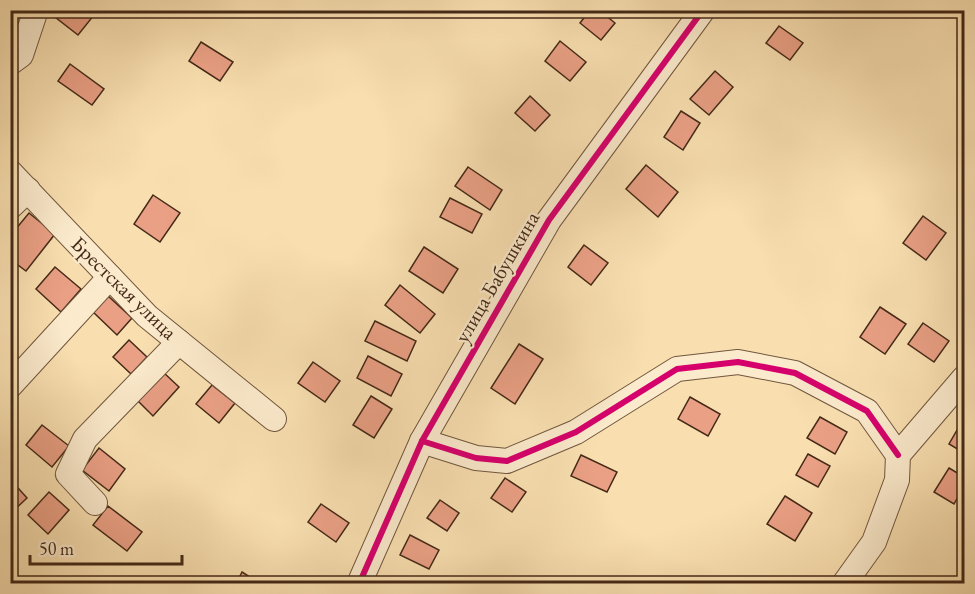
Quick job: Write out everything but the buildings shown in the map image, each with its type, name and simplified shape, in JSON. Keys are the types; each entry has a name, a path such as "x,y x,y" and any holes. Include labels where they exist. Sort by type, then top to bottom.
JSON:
{"street":[{"path":"16,59 36,10"},
{"name":"улица Бабушкина","path":"358,584 422,441 549,220 703,10"},
{"name":"Брестская улица","path":"10,172 147,316 274,419"},
{"path":"10,207 28,190"},
{"path":"10,386 110,277"},
{"path":"95,503 68,474 85,439 179,342"},
{"path":"422,441 477,458 507,461 576,432 677,369 738,362 795,373 867,411 898,455 897,480 874,542 844,584"},
{"path":"898,455 964,378"}],"cycle path":[{"path":"359,584 422,441 549,220 703,10"},
{"path":"422,441 476,458 507,461 576,432 677,369 738,362 795,373 867,411 898,455"}]}
